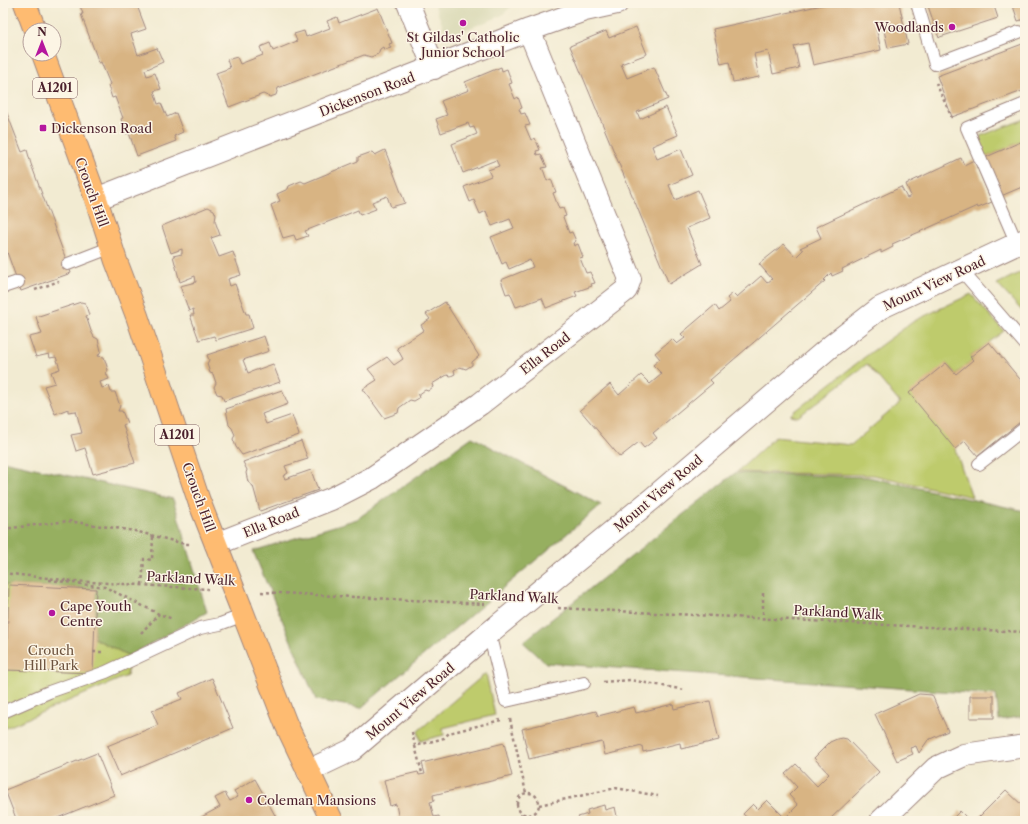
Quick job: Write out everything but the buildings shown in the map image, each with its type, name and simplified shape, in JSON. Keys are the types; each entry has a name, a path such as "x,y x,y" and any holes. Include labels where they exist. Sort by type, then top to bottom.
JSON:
{"main road":[{"path":"25,3 32,22"},
{"name":"Crouch Hill","path":"46,62 137,316 199,501 218,548 246,605 286,724 332,821"}],"street":[{"path":"408,3 434,68"},
{"name":"Dickenson Road","path":"96,199 530,30 585,10 617,3"},
{"name":"Ella Road","path":"218,548 331,499 372,478 480,404 626,290 630,279 530,30"},
{"name":"Mount View Road","path":"308,771 352,750 489,633 652,499 831,346 880,308 1021,242"},
{"path":"881,821 936,768 964,755 1025,746"}],"lane":[{"path":"917,3 935,64 1019,32"},
{"path":"1021,242 967,128 1025,104"},
{"path":"68,264 112,247"},
{"path":"961,270 1025,344"},
{"path":"3,287 18,282"},
{"path":"979,464 1025,428"},
{"path":"3,712 50,692 106,672 200,628 220,624 246,605"},
{"path":"489,633 506,701 584,683"}],"path":[{"path":"935,64 934,77 951,118 967,128"},
{"path":"3,529 68,521 135,531 185,544"},
{"path":"142,585 144,559 152,560 153,536"},
{"path":"3,573 105,587 159,614 200,628"},
{"name":"Parkland Walk","path":"3,573 73,580 214,589"},
{"path":"763,593 763,618"},
{"name":"Parkland Walk","path":"246,605 488,604"},
{"name":"Parkland Walk","path":"551,608 1025,632"},
{"path":"584,683 630,680 686,690"},
{"path":"506,701 526,793"},
{"path":"405,706 422,773"},
{"path":"415,746 444,738 450,733 509,717"},
{"path":"539,805 616,788 658,796"},
{"path":"510,821 523,814 534,814 539,805 536,796 526,793 522,794 518,800 518,808 523,814"}],"shaded area":[{"name":"St Gildas' Catholic Junior School","path":"434,3 515,3 501,16 447,37"}],"green space":[{"path":"1025,119 1025,140 984,158 980,145 980,136"},
{"path":"1025,270 1025,314 997,284"},
{"path":"971,294 1004,331 970,357 973,360 956,374 946,363 955,449 972,497 873,475 737,472 775,437 851,445 900,403 867,364 798,417 790,415 914,321"},
{"path":"472,437 601,505 361,708 316,700 253,551 357,519"},
{"path":"3,461 173,499 207,612 129,656 94,638 96,589 3,585"},
{"path":"735,473 868,477 1025,511 1025,716 999,720 996,695 546,663 523,642"},
{"name":"Crouch Hill Park","path":"3,585 96,589 94,638 129,656 127,676 3,729"},
{"path":"486,673 495,715 443,728 444,735 420,741 418,731"}],"place":[{"name":"St Gildas' Catholic Junior School","path":"463,23"},
{"name":"Woodlands","path":"952,27"},
{"name":"Dickenson Road","path":"43,128"},
{"name":"Cape Youth Centre","path":"52,613"},
{"name":"Coleman Mansions","path":"249,800"}]}
